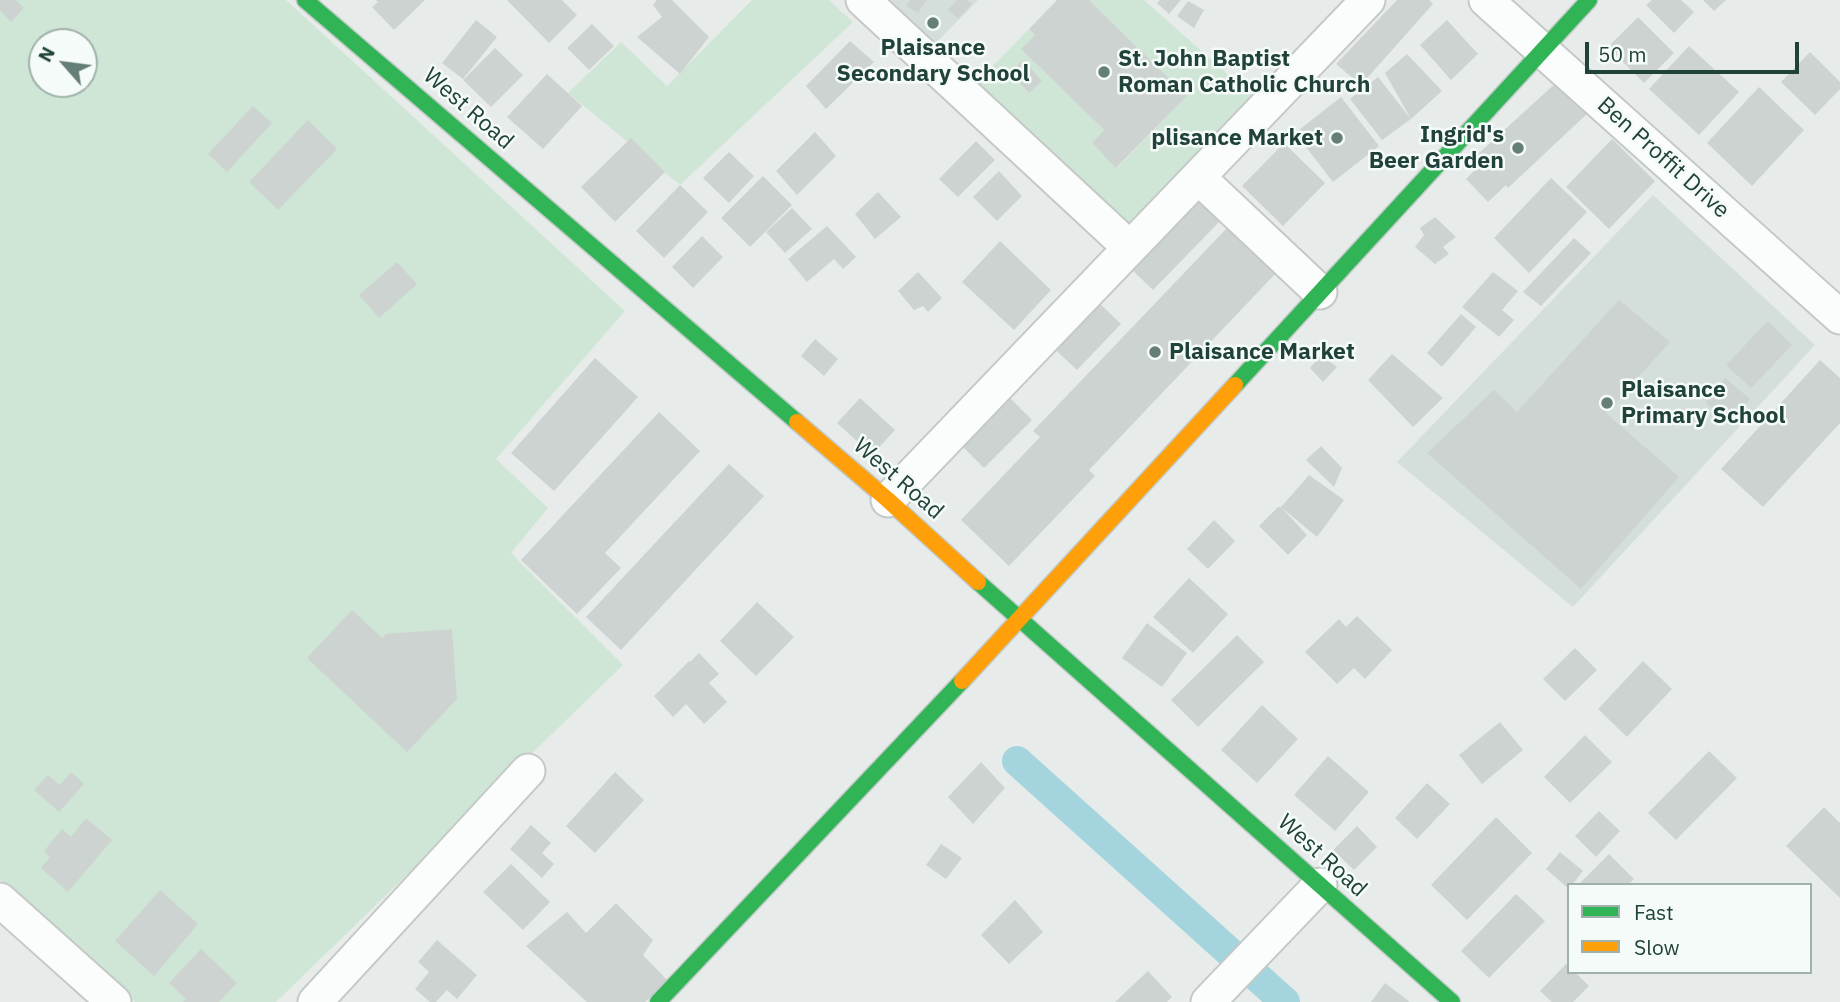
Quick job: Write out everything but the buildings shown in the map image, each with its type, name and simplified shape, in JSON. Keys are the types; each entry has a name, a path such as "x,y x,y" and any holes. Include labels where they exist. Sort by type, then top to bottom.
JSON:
{"street":[{"name":"West Road","path":"305,0 888,500 1452,1002"},
{"path":"863,0 1130,248"},
{"path":"888,500 1368,0"},
{"name":"Ben Proffit Drive","path":"1486,0 1840,317"},
{"path":"659,1002 1020,619 1590,0"},
{"path":"1198,177 1320,292"},
{"path":"315,1002 528,771"},
{"path":"1217,999 1320,885"},
{"path":"0,900 114,1002"}],"shaded area":[{"name":"Plaisance Secondary School","path":"886,0 978,0 933,46"},
{"name":"Plaisance Primary School","path":"1653,195 1815,345 1573,607 1397,462"}],"green space":[{"path":"0,0 286,0 625,311 496,459 548,508 511,553 623,665 276,1002 135,1002 0,880"},
{"path":"752,0 829,0 853,22 680,185 568,93 621,42 667,86"},
{"path":"1089,0 1144,0 1258,101 1132,232 975,84 1029,29 1035,35 1021,49 1104,130 1092,143 1117,168 1187,96"}],"waterway":[{"path":"1017,761 1285,1002"}],"traffic: fast":[{"path":"305,0 797,422"},
{"path":"1235,385 1589,0"},
{"path":"978,582 1452,1002"},
{"path":"658,1002 962,681"}],"traffic: slow":[{"path":"962,681 1235,385"},
{"path":"797,422 978,582"}],"place":[{"name":"Plaisance Secondary School","path":"933,23"},
{"name":"St. John Baptist Roman Catholic Church","path":"1104,72"},
{"name":"plisance Market","path":"1337,138"},
{"name":"Ingrid's Beer Garden","path":"1518,148"},
{"name":"Plaisance Market","path":"1155,352"},
{"name":"Plaisance Primary School","path":"1607,403"}]}
